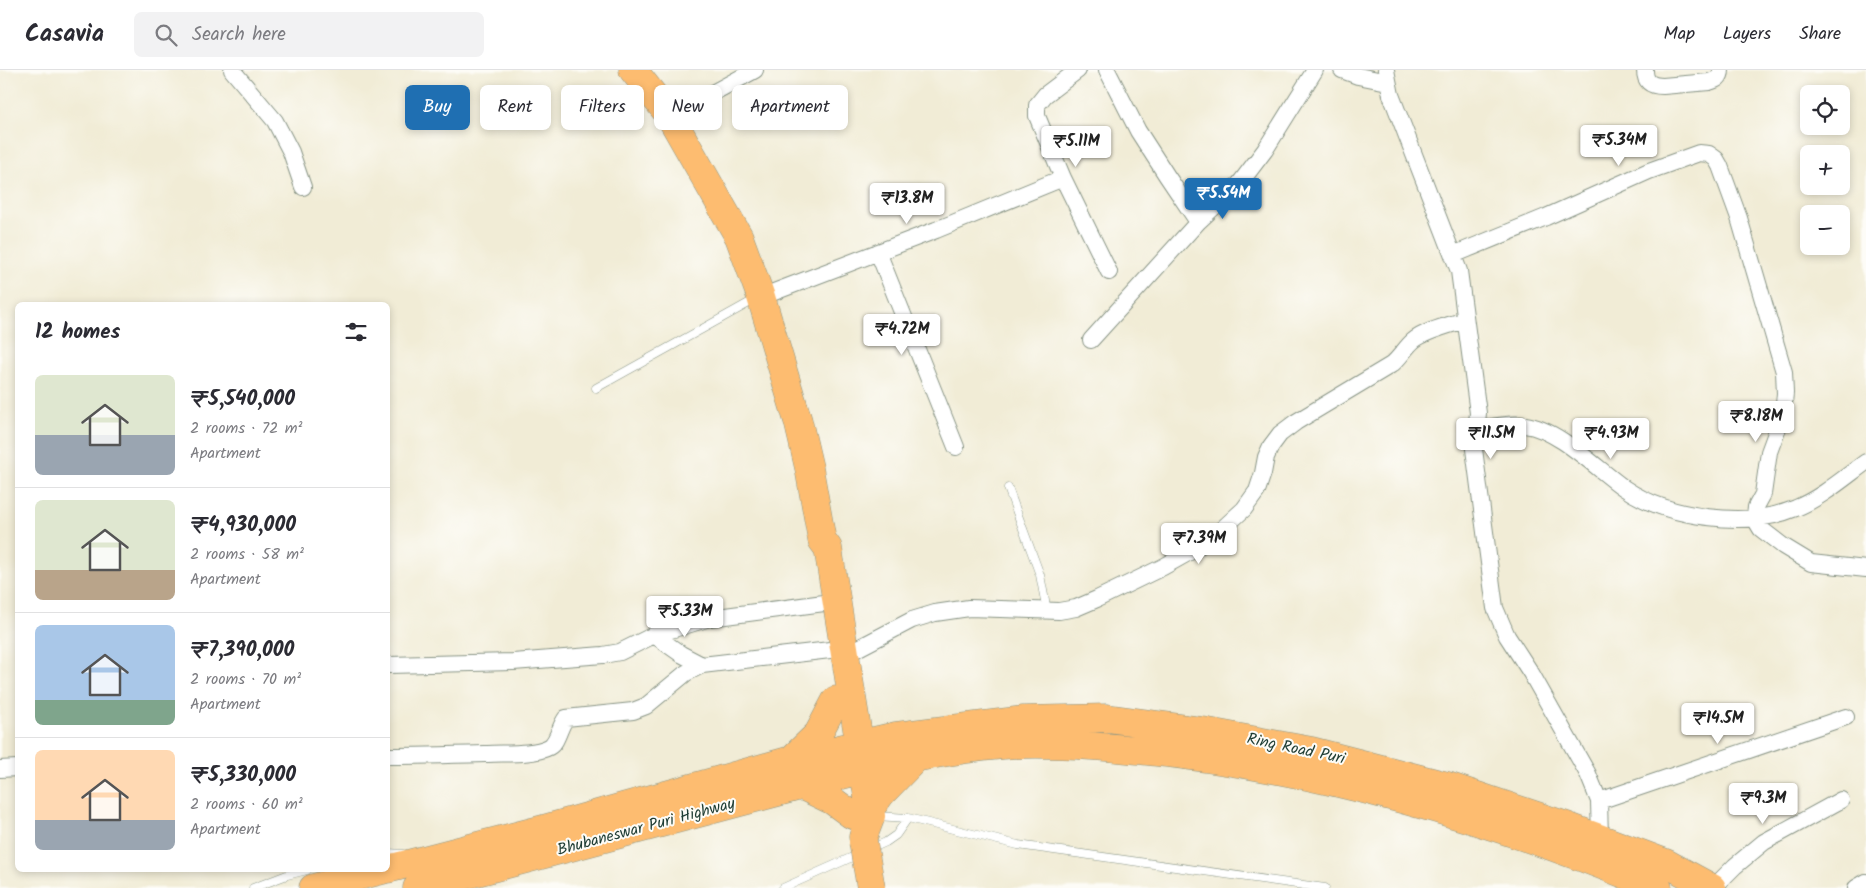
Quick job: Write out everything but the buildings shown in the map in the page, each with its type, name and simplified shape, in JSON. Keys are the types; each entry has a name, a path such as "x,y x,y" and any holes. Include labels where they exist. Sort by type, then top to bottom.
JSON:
{"highway":[{"path":"633,70 654,96"},
{"path":"678,130 739,237 762,296 798,421 822,540 828,548 838,653 864,824 871,888"},
{"path":"822,540 817,550 824,603 838,653"},
{"path":"844,700 872,722 896,736"},
{"path":"792,760 818,734 844,700"},
{"name":"Ring Road Puri","path":"853,759 896,736 1024,720 1107,718 1203,731 1312,751 1448,786 1600,838 1666,863 1712,888"},
{"name":"Ring Road Puri","path":"853,759 915,759 1004,745 1086,746 1171,753 1267,768 1355,787 1462,818 1537,842 1658,888"},
{"name":"Bhubaneswar Puri Highway","path":"390,868 543,829 792,760 853,759"},
{"name":"Bhubaneswar Puri Highway","path":"424,887 802,786 853,759"},
{"path":"864,824 881,794 915,759"},
{"path":"802,786 833,801 864,824"},
{"path":"313,888 375,872"}],"street":[{"path":"232,70 275,121 291,152 303,187"},
{"path":"722,88 754,70"},
{"path":"1078,70 1045,95 1037,105 1037,116 1063,178 1109,272"},
{"path":"1107,70 1138,131 1198,222"},
{"path":"1091,340 1198,222 1251,169 1266,150 1315,70"},
{"path":"1342,70 1358,76 1387,76 1459,270 1478,413 1474,449 1495,608 1507,636 1531,673 1588,774 1599,802 1600,838"},
{"path":"1645,70 1645,78 1655,86 1709,82 1716,80 1722,70"},
{"path":"1453,255 1546,217 1657,168 1699,153 1709,154 1716,159 1739,218 1784,372 1783,414 1769,452 1763,494 1756,507 1755,519 1761,529 1783,546 1811,562 1866,569"},
{"path":"762,296 1063,178"},
{"path":"878,252 956,447"},
{"path":"390,756 520,753 542,750 555,742 560,725 566,718 633,711 646,706 686,673 702,665 838,653 912,620 935,613 970,608 1059,612 1076,608 1163,567 1211,538 1244,510 1257,491 1266,457 1280,434 1296,422 1391,365 1420,336 1465,320"},
{"path":"1476,430 1504,425 1526,425 1548,432 1626,490 1653,503 1693,514 1723,519 1755,519 1797,508 1821,494 1866,462"},
{"path":"390,665 513,662 603,655 620,652 654,635 710,618 824,603"},
{"path":"654,635 680,654 702,665"},
{"path":"1599,802 1846,717"},
{"path":"0,769 15,768"},
{"path":"1712,888 1734,866 1764,842 1841,800"},
{"path":"1856,888 1866,882"}],"lane":[{"path":"596,388 762,296"},
{"path":"1008,488 1040,575 1047,611"},
{"path":"864,824 897,816 1018,845 1325,888"},
{"path":"783,888 886,842 896,835 908,818"},
{"name":"Bhubaneswar Puri Highway","path":"390,853 431,858"},
{"path":"253,888 299,872"}]}
